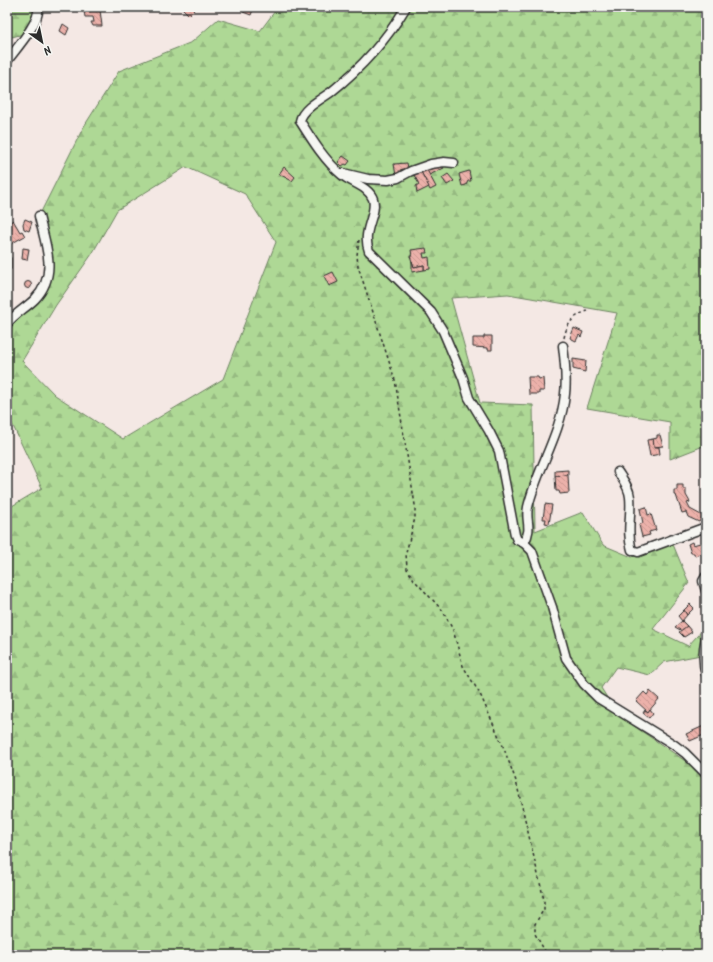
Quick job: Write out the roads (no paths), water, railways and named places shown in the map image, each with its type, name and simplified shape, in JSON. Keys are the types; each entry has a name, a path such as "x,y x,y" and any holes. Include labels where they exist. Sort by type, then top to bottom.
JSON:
{"street":[{"path":"7,61 36,21 40,13 38,7"},
{"path":"406,7 394,27 377,49 349,77 305,112 300,121 308,135 342,175 371,195 374,207 368,224 367,241 371,253 431,312 443,331 463,378 468,398 489,431 499,451 514,536 532,551 552,607 566,658 584,684 598,698 673,744 690,757 706,774"},
{"path":"342,175 346,173 368,179 388,180 398,178 411,171 431,164 444,162 454,163"},
{"path":"7,324 35,298 44,287 48,273 49,256 39,216"},
{"path":"524,543 529,533 528,510 539,472 559,422 565,395 566,365 563,346"},
{"path":"618,472 626,484 630,496 629,541 632,550 638,552 706,527"},
{"path":"706,576 703,581 706,591"},
{"path":"706,637 703,651 706,674"}]}
